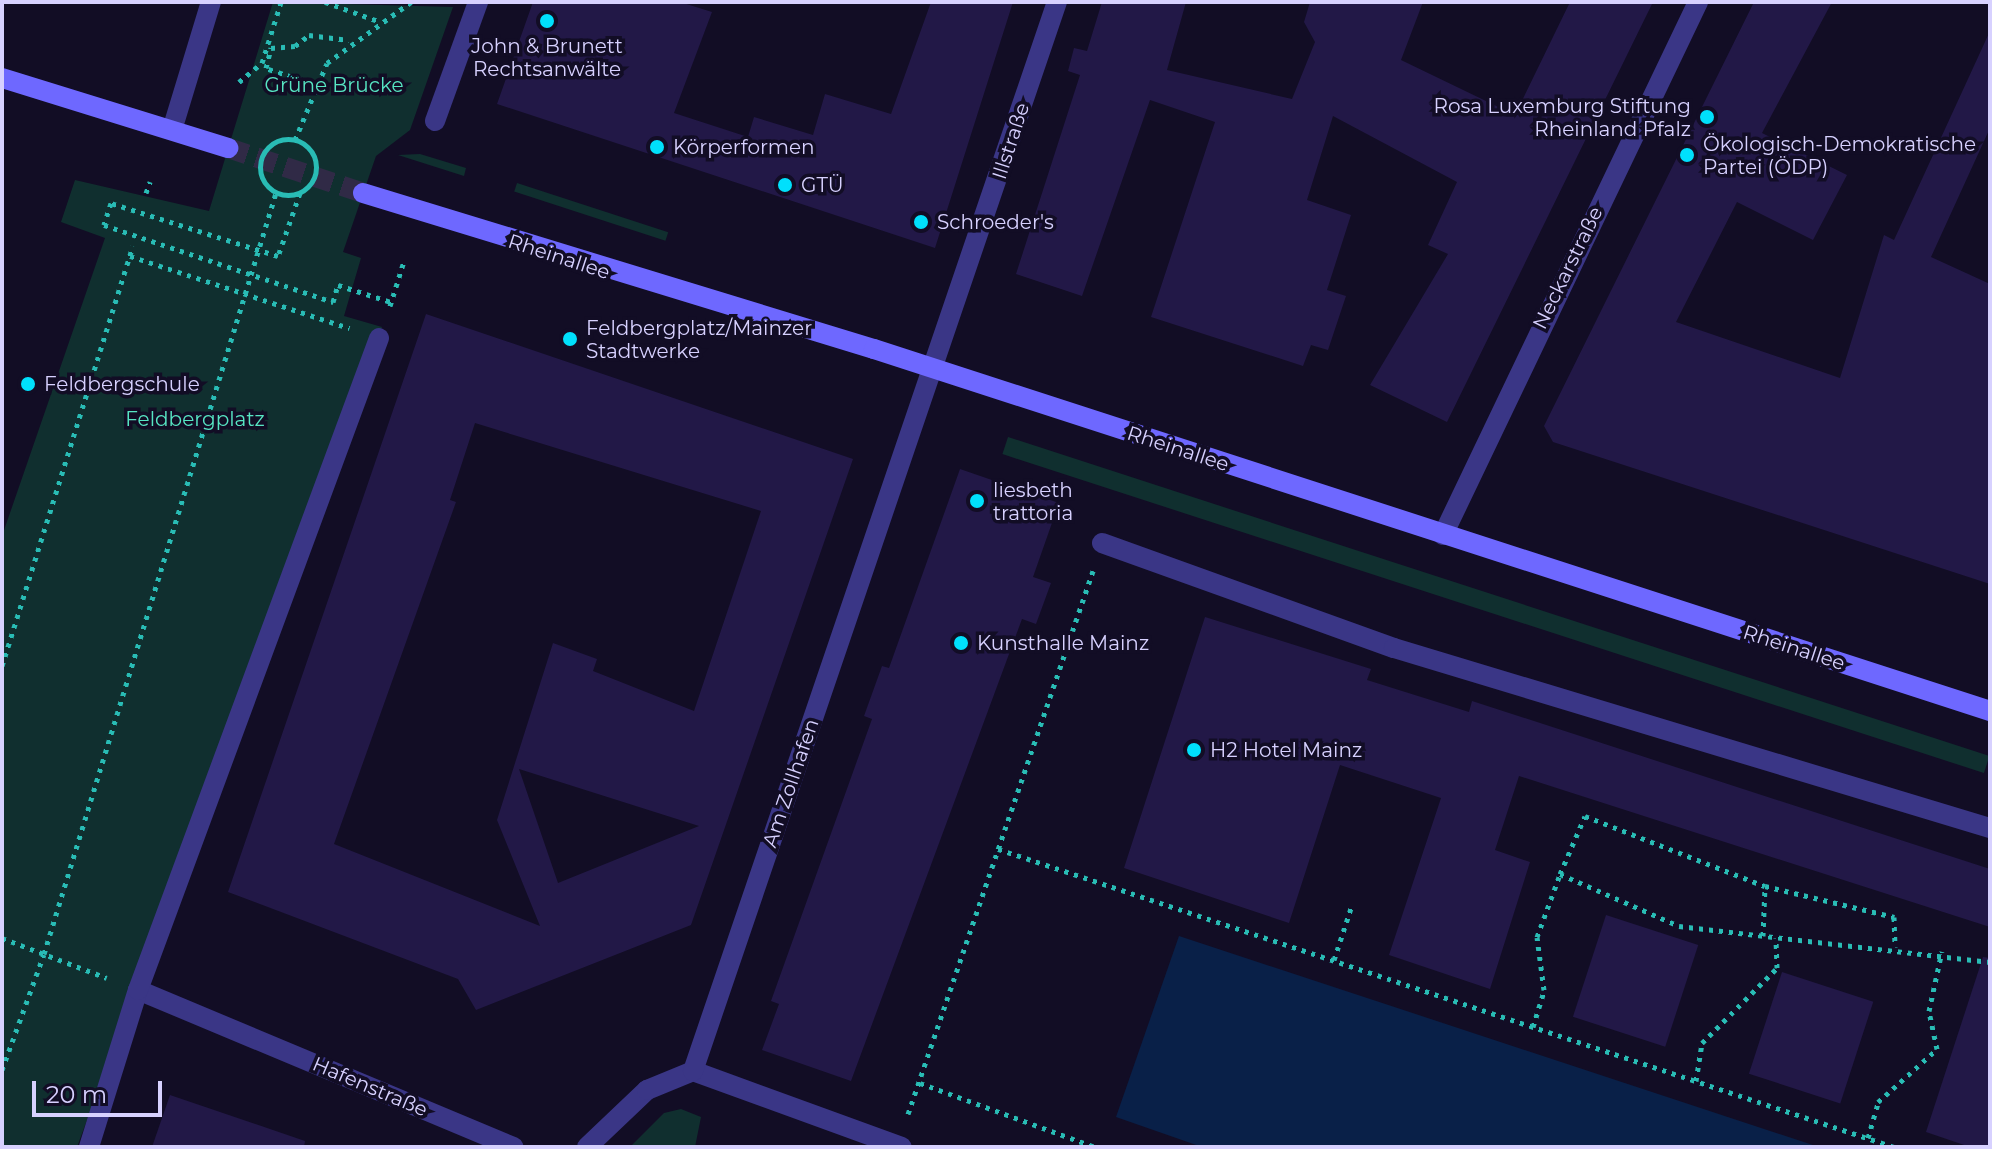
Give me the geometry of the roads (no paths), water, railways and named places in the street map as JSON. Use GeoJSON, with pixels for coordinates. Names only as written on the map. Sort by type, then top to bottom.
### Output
{"type":"FeatureCollection","features":[{"type":"Feature","properties":{"kind":"main road"},"geometry":{"type":"LineString","coordinates":[[2,78],[228,148]]}},
{"type":"Feature","properties":{"kind":"main road","name":"Rheinallee"},"geometry":{"type":"LineString","coordinates":[[363,193],[934,370],[1990,711]]}},
{"type":"Feature","properties":{"kind":"street"},"geometry":{"type":"LineString","coordinates":[[172,130],[211,2]]}},
{"type":"Feature","properties":{"kind":"street"},"geometry":{"type":"LineString","coordinates":[[435,121],[478,2]]}},
{"type":"Feature","properties":{"kind":"street","name":"Illstraße"},"geometry":{"type":"LineString","coordinates":[[934,370],[1057,2]]}},
{"type":"Feature","properties":{"kind":"street","name":"Neckarstraße"},"geometry":{"type":"LineString","coordinates":[[1443,535],[1698,2]]}},
{"type":"Feature","properties":{"kind":"street"},"geometry":{"type":"LineString","coordinates":[[89,1147],[138,990],[379,338]]}},
{"type":"Feature","properties":{"kind":"street","name":"Am Zollhafen"},"geometry":{"type":"LineString","coordinates":[[693,1071],[934,370]]}},
{"type":"Feature","properties":{"kind":"street"},"geometry":{"type":"LineString","coordinates":[[1102,543],[1394,648],[1990,828]]}},
{"type":"Feature","properties":{"kind":"street","name":"Hafenstraße"},"geometry":{"type":"LineString","coordinates":[[138,990],[514,1147]]}},
{"type":"Feature","properties":{"kind":"street"},"geometry":{"type":"LineString","coordinates":[[587,1147],[647,1090],[693,1071],[900,1146]]}},
{"type":"Feature","properties":{"kind":"water"},"geometry":{"type":"Polygon","coordinates":[[[1179,936],[1819,1147],[1202,1147],[1116,1117],[1179,936]]]}},
{"type":"Feature","properties":{"kind":"tunnel"},"geometry":{"type":"LineString","coordinates":[[228,148],[363,193]]}},
{"type":"Feature","properties":{"kind":"place","name":"John & Brunett Rechtsanwälte"},"geometry":{"type":"Point","coordinates":[547,21]}},
{"type":"Feature","properties":{"kind":"place","name":"Rosa Luxemburg Stiftung Rheinland Pfalz"},"geometry":{"type":"Point","coordinates":[1707,117]}},
{"type":"Feature","properties":{"kind":"place","name":"Körperformen"},"geometry":{"type":"Point","coordinates":[657,147]}},
{"type":"Feature","properties":{"kind":"place","name":"Ökologisch-Demokratische Partei (ÖDP)"},"geometry":{"type":"Point","coordinates":[1687,155]}},
{"type":"Feature","properties":{"kind":"place","name":"GTÜ"},"geometry":{"type":"Point","coordinates":[785,185]}},
{"type":"Feature","properties":{"kind":"place","name":"Schroeder's"},"geometry":{"type":"Point","coordinates":[921,222]}},
{"type":"Feature","properties":{"kind":"place","name":"Feldbergplatz/Mainzer Stadtwerke"},"geometry":{"type":"Point","coordinates":[570,339]}},
{"type":"Feature","properties":{"kind":"place","name":"Feldbergschule"},"geometry":{"type":"Point","coordinates":[28,384]}},
{"type":"Feature","properties":{"kind":"place","name":"liesbeth trattoria"},"geometry":{"type":"Point","coordinates":[977,501]}},
{"type":"Feature","properties":{"kind":"place","name":"Kunsthalle Mainz"},"geometry":{"type":"Point","coordinates":[961,643]}},
{"type":"Feature","properties":{"kind":"place","name":"H2 Hotel Mainz"},"geometry":{"type":"Point","coordinates":[1194,750]}},
{"type":"Feature","properties":{"kind":"park label","name":"Grüne Brücke"},"geometry":{"type":"Point","coordinates":[334,85]}},
{"type":"Feature","properties":{"kind":"park label","name":"Feldbergplatz"},"geometry":{"type":"Point","coordinates":[195,419]}}]}
